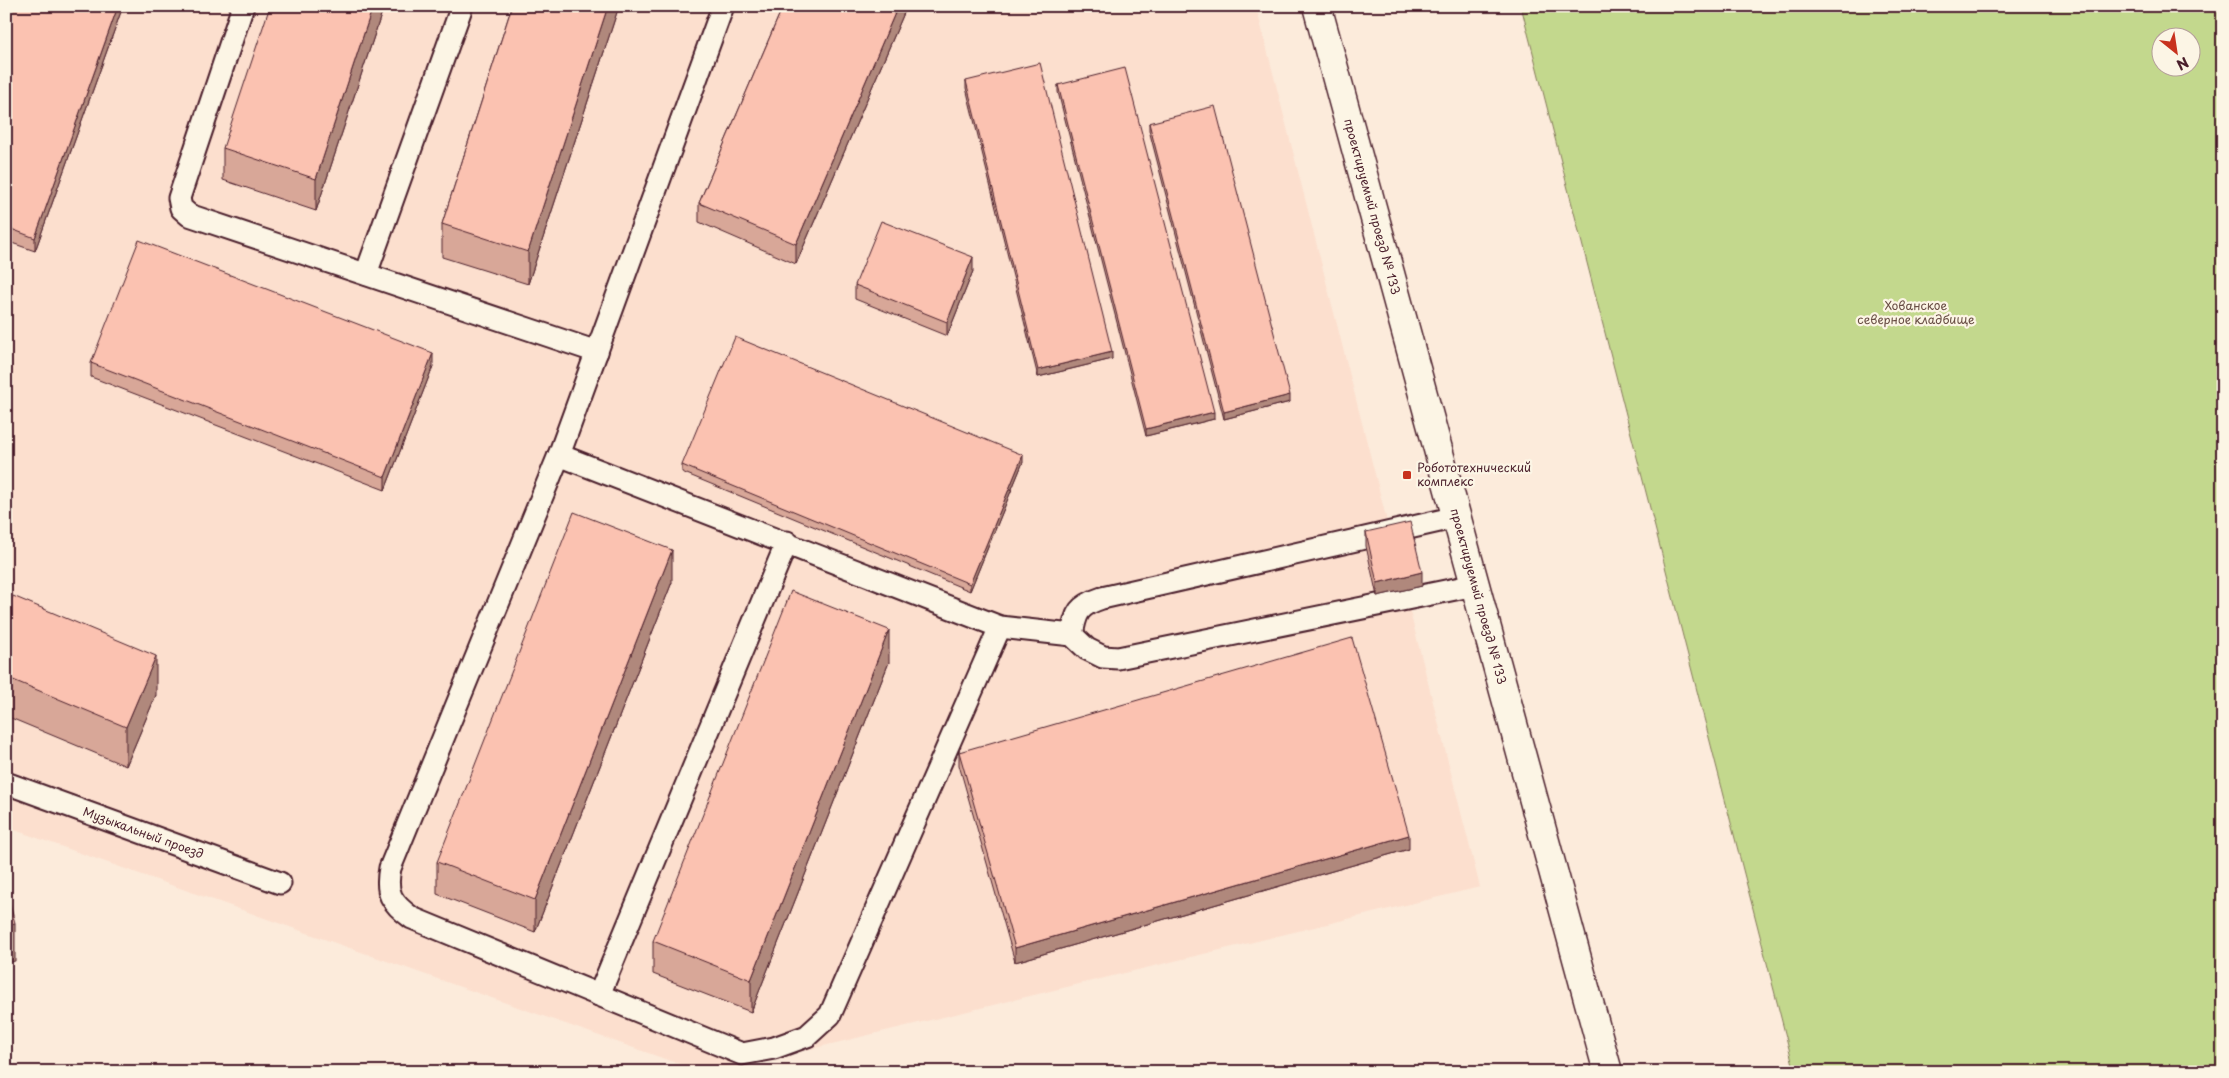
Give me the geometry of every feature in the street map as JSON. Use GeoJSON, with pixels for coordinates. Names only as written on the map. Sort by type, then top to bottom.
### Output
{"type":"FeatureCollection","features":[{"type":"Feature","properties":{"kind":"street","name":"проектируемый проезд № 133"},"geometry":{"type":"LineString","coordinates":[[1317,6],[1608,1072]]}},
{"type":"Feature","properties":{"kind":"lane"},"geometry":{"type":"LineString","coordinates":[[244,6],[179,198],[181,208],[189,215],[597,352]]}},
{"type":"Feature","properties":{"kind":"lane"},"geometry":{"type":"LineString","coordinates":[[366,274],[462,6]]}},
{"type":"Feature","properties":{"kind":"lane"},"geometry":{"type":"LineString","coordinates":[[723,6],[559,455],[390,868],[387,884],[392,898],[400,909],[412,918],[742,1054],[774,1048],[808,1036],[830,1015],[1000,627]]}},
{"type":"Feature","properties":{"kind":"lane"},"geometry":{"type":"LineString","coordinates":[[559,455],[787,542],[1000,627],[1072,635],[1087,649],[1103,656],[1118,658],[1475,585]]}},
{"type":"Feature","properties":{"kind":"lane"},"geometry":{"type":"LineString","coordinates":[[1072,635],[1075,614],[1087,602],[1457,516]]}},
{"type":"Feature","properties":{"kind":"lane"},"geometry":{"type":"LineString","coordinates":[[599,995],[787,542]]}},
{"type":"Feature","properties":{"kind":"lane","name":"Музыкальный проезд"},"geometry":{"type":"LineString","coordinates":[[6,784],[280,883]]}},
{"type":"Feature","properties":{"kind":"shaded area"},"geometry":{"type":"Polygon","coordinates":[[[6,6],[1256,6],[1480,887],[716,1072],[702,1072],[6,827],[6,6]]]}},
{"type":"Feature","properties":{"kind":"green space","name":"Хованское северное кладбище"},"geometry":{"type":"Polygon","coordinates":[[[1521,6],[2223,6],[2223,1072],[1795,1072],[1521,6]]]}},
{"type":"Feature","properties":{"kind":"building"},"geometry":{"type":"Polygon","coordinates":[[[6,6],[118,6],[35,238],[6,227],[6,6]]]}},
{"type":"Feature","properties":{"kind":"building"},"geometry":{"type":"Polygon","coordinates":[[[270,6],[373,6],[316,179],[223,148],[270,6]]]}},
{"type":"Feature","properties":{"kind":"building"},"geometry":{"type":"Polygon","coordinates":[[[512,6],[608,6],[528,252],[442,224],[512,6]]]}},
{"type":"Feature","properties":{"kind":"building"},"geometry":{"type":"Polygon","coordinates":[[[783,6],[898,6],[796,244],[699,203],[783,6]]]}},
{"type":"Feature","properties":{"kind":"building"},"geometry":{"type":"Polygon","coordinates":[[[1040,63],[1112,352],[1038,370],[966,81],[1040,63]]]}},
{"type":"Feature","properties":{"kind":"building"},"geometry":{"type":"Polygon","coordinates":[[[1125,68],[1214,412],[1146,429],[1058,85],[1125,68]]]}},
{"type":"Feature","properties":{"kind":"building"},"geometry":{"type":"Polygon","coordinates":[[[1215,106],[1290,395],[1224,412],[1149,123],[1215,106]]]}},
{"type":"Feature","properties":{"kind":"building"},"geometry":{"type":"Polygon","coordinates":[[[881,221],[973,257],[947,322],[855,285],[881,221]]]}},
{"type":"Feature","properties":{"kind":"building"},"geometry":{"type":"Polygon","coordinates":[[[139,240],[433,353],[385,477],[91,363],[139,240]]]}},
{"type":"Feature","properties":{"kind":"building"},"geometry":{"type":"Polygon","coordinates":[[[735,337],[1023,455],[970,584],[682,465],[735,337]]]}},
{"type":"Feature","properties":{"kind":"building"},"geometry":{"type":"Polygon","coordinates":[[[574,512],[672,550],[535,900],[437,862],[574,512]]]}},
{"type":"Feature","properties":{"kind":"building"},"geometry":{"type":"Polygon","coordinates":[[[1410,522],[1422,572],[1377,583],[1366,532],[1410,522]]]}},
{"type":"Feature","properties":{"kind":"building"},"geometry":{"type":"Polygon","coordinates":[[[791,591],[889,630],[751,980],[653,941],[791,591]]]}},
{"type":"Feature","properties":{"kind":"building"},"geometry":{"type":"Polygon","coordinates":[[[13,596],[156,656],[126,727],[6,677],[6,613],[13,596]]]}},
{"type":"Feature","properties":{"kind":"building"},"geometry":{"type":"Polygon","coordinates":[[[1352,638],[1409,835],[1015,948],[959,752],[1352,638]]]}},
{"type":"Feature","properties":{"kind":"building"},"geometry":{"type":"Polygon","coordinates":[[[6,889],[15,923],[6,925],[6,889]]]}},
{"type":"Feature","properties":{"kind":"place","name":"Робототехнический комплекс"},"geometry":{"type":"Point","coordinates":[1407,475]}}]}
